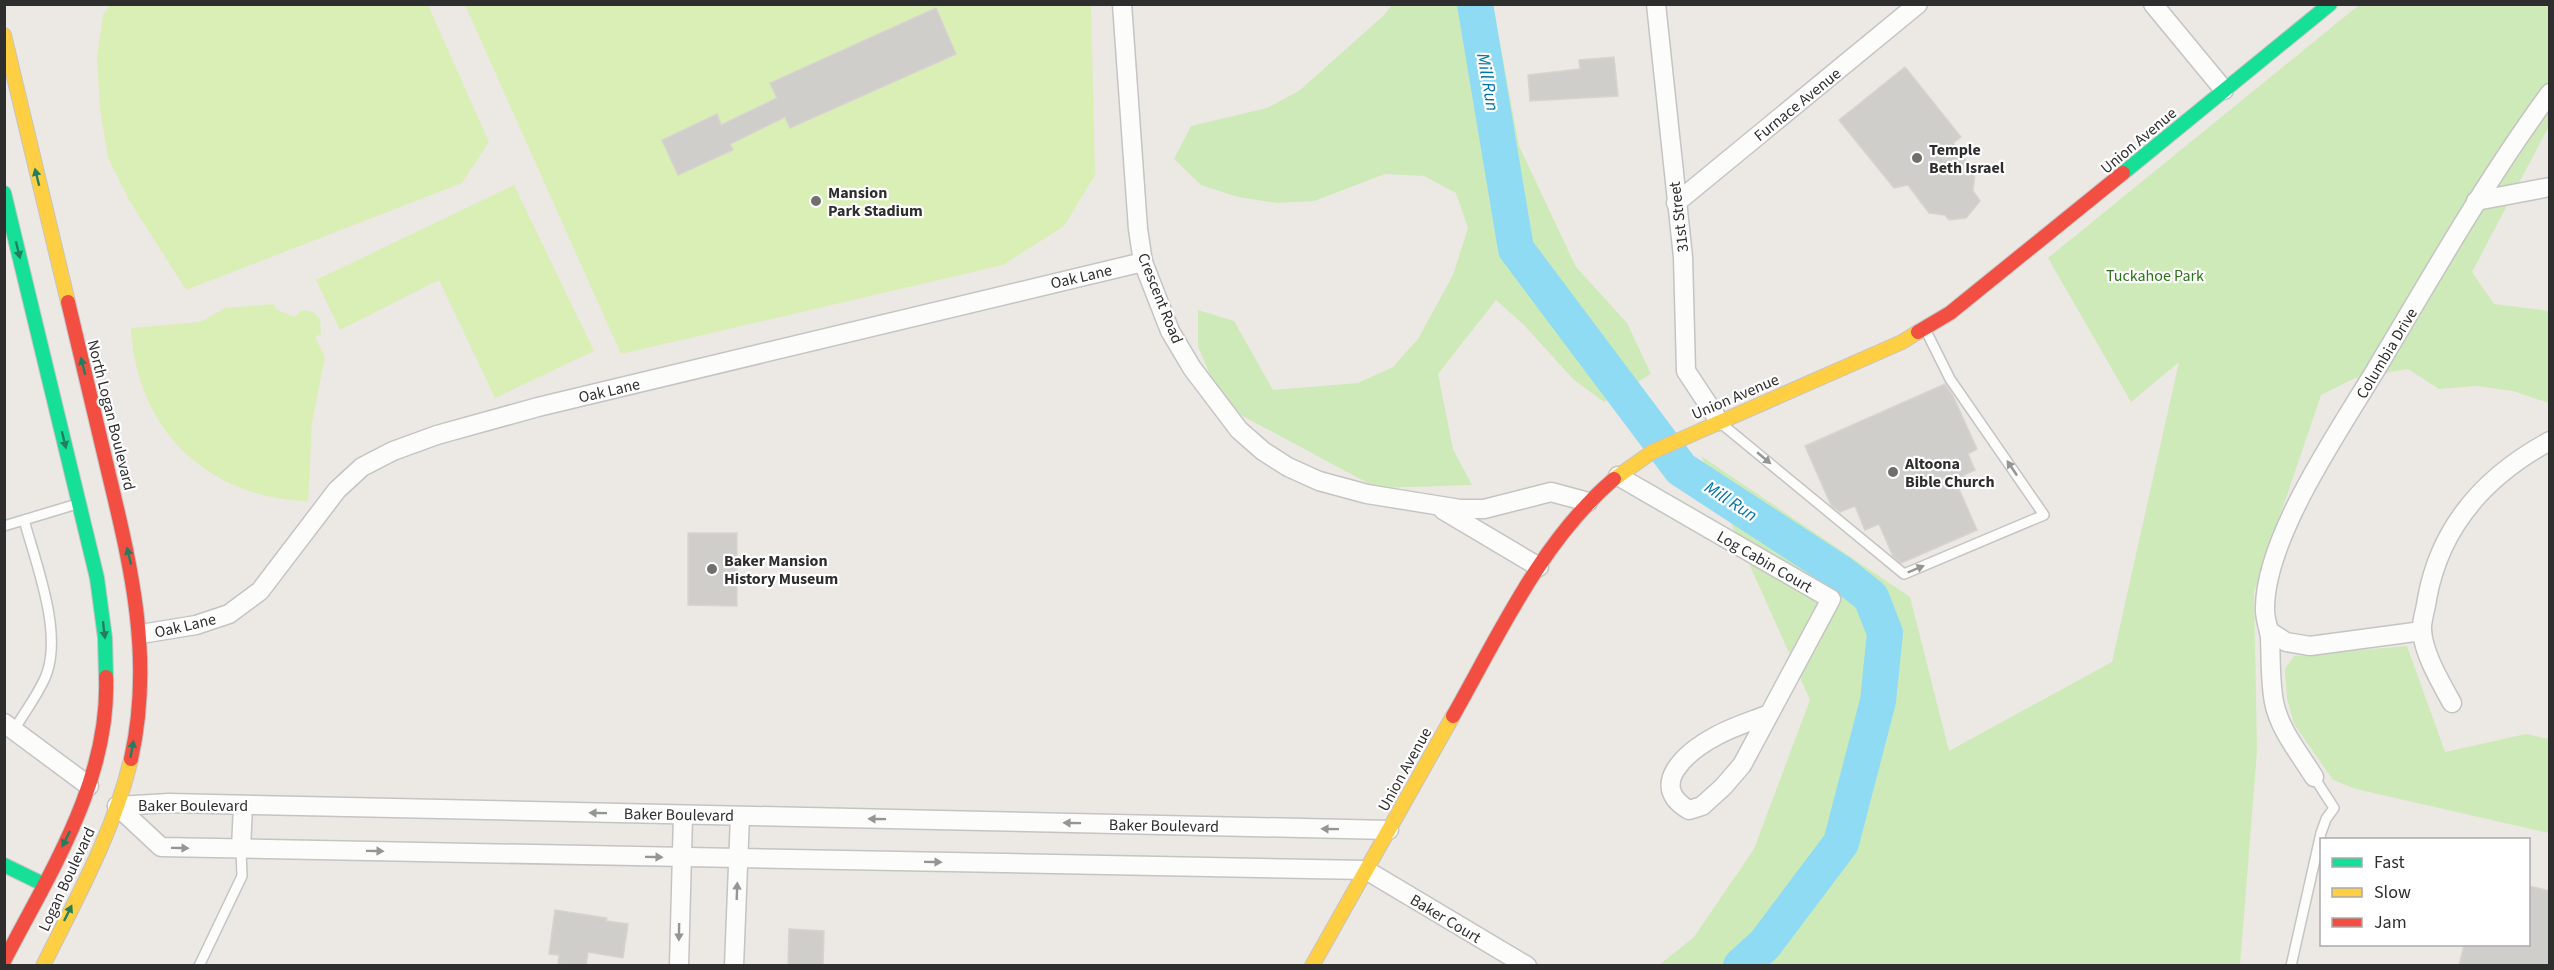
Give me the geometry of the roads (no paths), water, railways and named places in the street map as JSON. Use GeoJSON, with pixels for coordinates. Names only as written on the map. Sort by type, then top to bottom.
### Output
{"type":"FeatureCollection","features":[{"type":"Feature","properties":{"kind":"main road","name":"Union Avenue"},"geometry":{"type":"LineString","coordinates":[[1312,966],[1539,567],[1563,531],[1588,502],[1618,476],[1652,452],[1860,361],[1925,329],[1950,313],[2330,4]]}},
{"type":"Feature","properties":{"kind":"main road","name":"North Logan Boulevard"},"geometry":{"type":"LineString","coordinates":[[4,35],[132,571],[141,634],[140,704],[130,762],[103,796]]}},
{"type":"Feature","properties":{"kind":"main road"},"geometry":{"type":"LineString","coordinates":[[4,193],[97,578],[105,638],[107,692],[101,742],[103,796]]}},
{"type":"Feature","properties":{"kind":"main road","name":"Logan Boulevard"},"geometry":{"type":"LineString","coordinates":[[4,961],[83,807],[103,796]]}},
{"type":"Feature","properties":{"kind":"main road","name":"Logan Boulevard"},"geometry":{"type":"LineString","coordinates":[[43,966],[99,850],[103,796]]}},
{"type":"Feature","properties":{"kind":"main road"},"geometry":{"type":"LineString","coordinates":[[4,865],[43,884]]}},
{"type":"Feature","properties":{"kind":"street","name":"Crescent Road"},"geometry":{"type":"LineString","coordinates":[[1122,4],[1138,229],[1143,261],[1170,331],[1192,368],[1239,429],[1263,451],[1288,467],[1319,481],[1367,494],[1437,506],[1484,509],[1551,492],[1588,502]]}},
{"type":"Feature","properties":{"kind":"street","name":"31st Street"},"geometry":{"type":"LineString","coordinates":[[1656,4],[1683,257],[1686,371],[1719,421]]}},
{"type":"Feature","properties":{"kind":"street","name":"Furnace Avenue"},"geometry":{"type":"LineString","coordinates":[[1676,203],[1918,4]]}},
{"type":"Feature","properties":{"kind":"street"},"geometry":{"type":"LineString","coordinates":[[2153,4],[2224,90]]}},
{"type":"Feature","properties":{"kind":"street","name":"Columbia Drive"},"geometry":{"type":"LineString","coordinates":[[2314,777],[2283,727],[2274,702],[2269,631],[2264,608],[2271,568],[2290,521],[2318,467],[2476,201],[2514,142],[2550,93]]}},
{"type":"Feature","properties":{"kind":"street"},"geometry":{"type":"LineString","coordinates":[[2476,201],[2550,187]]}},
{"type":"Feature","properties":{"kind":"street","name":"Oak Lane"},"geometry":{"type":"LineString","coordinates":[[141,634],[196,625],[229,614],[260,591],[337,490],[362,467],[393,451],[437,435],[538,407],[1143,261]]}},
{"type":"Feature","properties":{"kind":"street"},"geometry":{"type":"LineString","coordinates":[[2452,703],[2434,669],[2422,631],[2436,562],[2450,532],[2491,480],[2550,441]]}},
{"type":"Feature","properties":{"kind":"street","name":"Log Cabin Court"},"geometry":{"type":"LineString","coordinates":[[1618,476],[1831,599],[1742,765],[1702,806],[1689,810],[1676,803],[1669,788],[1672,773],[1687,757],[1716,736],[1769,714]]}},
{"type":"Feature","properties":{"kind":"street","name":"Crescent Road"},"geometry":{"type":"LineString","coordinates":[[1437,506],[1539,567]]}},
{"type":"Feature","properties":{"kind":"street"},"geometry":{"type":"LineString","coordinates":[[2269,631],[2286,642],[2310,646],[2422,631]]}},
{"type":"Feature","properties":{"kind":"street"},"geometry":{"type":"LineString","coordinates":[[9,727],[103,796]]}},
{"type":"Feature","properties":{"kind":"street","name":"Baker Boulevard"},"geometry":{"type":"LineString","coordinates":[[103,796],[169,803],[243,805],[1389,830]]}},
{"type":"Feature","properties":{"kind":"street","name":"Baker Boulevard"},"geometry":{"type":"LineString","coordinates":[[103,796],[161,847],[1366,870]]}},
{"type":"Feature","properties":{"kind":"street"},"geometry":{"type":"LineString","coordinates":[[241,849],[243,805]]}},
{"type":"Feature","properties":{"kind":"street"},"geometry":{"type":"LineString","coordinates":[[679,966],[683,814]]}},
{"type":"Feature","properties":{"kind":"street"},"geometry":{"type":"LineString","coordinates":[[734,966],[740,816]]}},
{"type":"Feature","properties":{"kind":"street","name":"Baker Court"},"geometry":{"type":"LineString","coordinates":[[1366,870],[1527,966]]}},
{"type":"Feature","properties":{"kind":"lane"},"geometry":{"type":"LineString","coordinates":[[1719,421],[1904,574],[2044,515],[1950,379],[1925,329]]}},
{"type":"Feature","properties":{"kind":"lane"},"geometry":{"type":"LineString","coordinates":[[4,526],[80,503]]}},
{"type":"Feature","properties":{"kind":"lane"},"geometry":{"type":"LineString","coordinates":[[9,727],[45,678],[51,655],[49,620],[24,520]]}},
{"type":"Feature","properties":{"kind":"lane"},"geometry":{"type":"LineString","coordinates":[[2291,966],[2321,833],[2326,819],[2334,808],[2314,777]]}},
{"type":"Feature","properties":{"kind":"lane"},"geometry":{"type":"LineString","coordinates":[[199,966],[242,876],[241,849]]}},
{"type":"Feature","properties":{"kind":"waterway","name":"Mill Run"},"geometry":{"type":"LineString","coordinates":[[1475,4],[1516,249],[1681,469],[1842,574],[1871,597],[1885,633],[1878,701],[1841,843],[1765,944],[1741,966]]}},
{"type":"Feature","properties":{"kind":"place","name":"Temple Beth Israel"},"geometry":{"type":"Point","coordinates":[1917,158]}},
{"type":"Feature","properties":{"kind":"place","name":"Mansion Park Stadium"},"geometry":{"type":"Point","coordinates":[816,201]}},
{"type":"Feature","properties":{"kind":"place","name":"Altoona Bible Church"},"geometry":{"type":"Point","coordinates":[1893,472]}},
{"type":"Feature","properties":{"kind":"place","name":"Baker Mansion History Museum"},"geometry":{"type":"Point","coordinates":[712,569]}},
{"type":"Feature","properties":{"kind":"park label","name":"Tuckahoe Park"},"geometry":{"type":"Point","coordinates":[2155,275]}}]}
